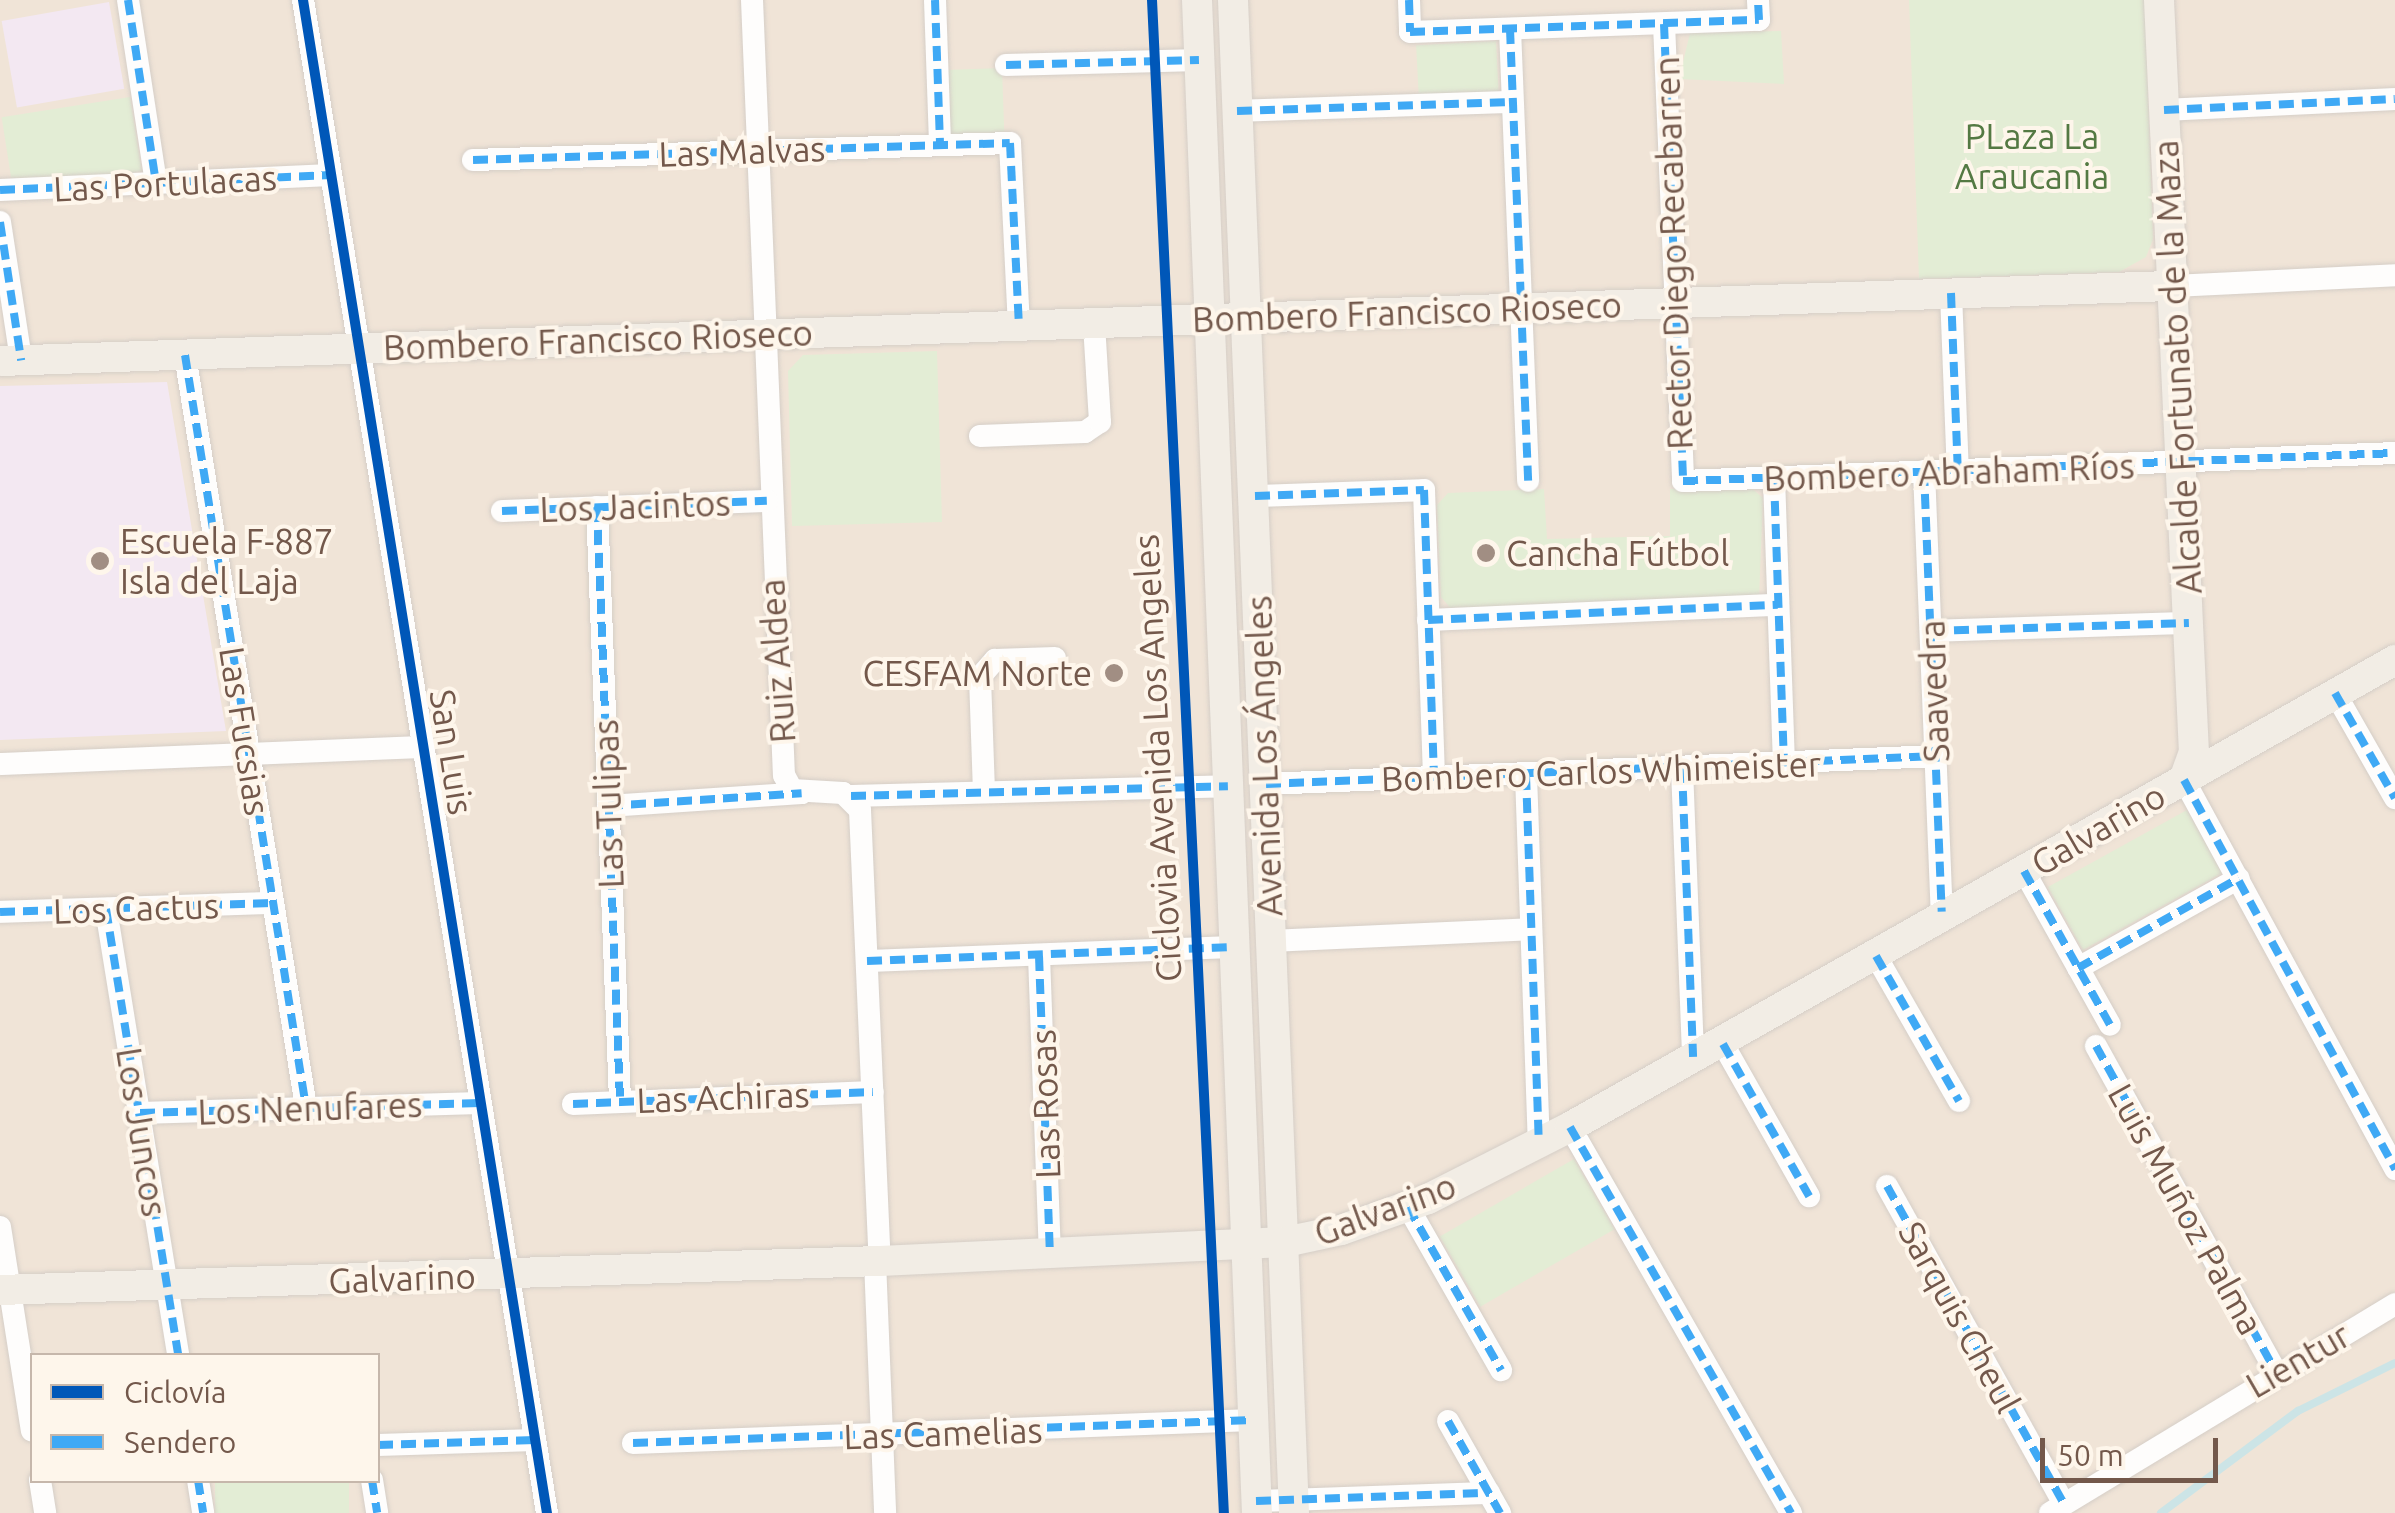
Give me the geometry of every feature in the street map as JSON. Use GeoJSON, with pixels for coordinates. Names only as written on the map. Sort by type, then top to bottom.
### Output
{"type":"FeatureCollection","features":[{"type":"Feature","properties":{"kind":"main road","name":"Avenida Los Ángeles"},"geometry":{"type":"LineString","coordinates":[[1197,0],[1256,1507]]}},
{"type":"Feature","properties":{"kind":"main road","name":"Avenida Los Ángeles"},"geometry":{"type":"LineString","coordinates":[[1233,0],[1294,1506]]}},
{"type":"Feature","properties":{"kind":"main road","name":"Alcalde Fortunato de la Maza"},"geometry":{"type":"LineString","coordinates":[[2159,0],[2193,734],[2184,780]]}},
{"type":"Feature","properties":{"kind":"main road","name":"Bombero Francisco Rioseco"},"geometry":{"type":"LineString","coordinates":[[10,361],[2174,286]]}},
{"type":"Feature","properties":{"kind":"main road","name":"Galvarino"},"geometry":{"type":"LineString","coordinates":[[5,1290],[508,1275],[1285,1242],[1408,1207],[1570,1127],[1876,956],[1942,912],[2024,871],[2395,660]]}},
{"type":"Feature","properties":{"kind":"main road"},"geometry":{"type":"LineString","coordinates":[[2193,734],[2204,757],[2227,755]]}},
{"type":"Feature","properties":{"kind":"street"},"geometry":{"type":"LineString","coordinates":[[128,0],[156,182]]}},
{"type":"Feature","properties":{"kind":"street","name":"San Luis"},"geometry":{"type":"LineString","coordinates":[[302,0],[547,1513]]}},
{"type":"Feature","properties":{"kind":"street","name":"Ruiz Aldea"},"geometry":{"type":"LineString","coordinates":[[752,0],[767,502],[784,776],[802,793],[851,796]]}},
{"type":"Feature","properties":{"kind":"street"},"geometry":{"type":"LineString","coordinates":[[935,0],[940,145]]}},
{"type":"Feature","properties":{"kind":"street"},"geometry":{"type":"LineString","coordinates":[[1409,0],[1410,32],[1664,24],[1759,10]]}},
{"type":"Feature","properties":{"kind":"street","name":"Rector Diego Recabarren"},"geometry":{"type":"LineString","coordinates":[[1664,24],[1683,482]]}},
{"type":"Feature","properties":{"kind":"street"},"geometry":{"type":"LineString","coordinates":[[1510,29],[1528,481]]}},
{"type":"Feature","properties":{"kind":"street"},"geometry":{"type":"LineString","coordinates":[[1006,64],[1200,60]]}},
{"type":"Feature","properties":{"kind":"street"},"geometry":{"type":"LineString","coordinates":[[2164,110],[2395,99]]}},
{"type":"Feature","properties":{"kind":"street"},"geometry":{"type":"LineString","coordinates":[[1237,111],[1512,102]]}},
{"type":"Feature","properties":{"kind":"street","name":"Las Malvas"},"geometry":{"type":"LineString","coordinates":[[473,160],[1010,143],[1019,326]]}},
{"type":"Feature","properties":{"kind":"street","name":"Las Portulacas"},"geometry":{"type":"LineString","coordinates":[[0,190],[331,175]]}},
{"type":"Feature","properties":{"kind":"street"},"geometry":{"type":"LineString","coordinates":[[0,222],[10,361]]}},
{"type":"Feature","properties":{"kind":"street","name":"Bombero Francisco Rioseco"},"geometry":{"type":"LineString","coordinates":[[2174,286],[2395,275]]}},
{"type":"Feature","properties":{"kind":"street"},"geometry":{"type":"LineString","coordinates":[[1951,294],[1958,472]]}},
{"type":"Feature","properties":{"kind":"street"},"geometry":{"type":"LineString","coordinates":[[980,436],[1085,432],[1100,422],[1094,323]]}},
{"type":"Feature","properties":{"kind":"street","name":"Las Fucsias"},"geometry":{"type":"LineString","coordinates":[[185,355],[306,1108]]}},
{"type":"Feature","properties":{"kind":"street","name":"Bombero Abraham Ríos"},"geometry":{"type":"LineString","coordinates":[[1683,482],[2395,453]]}},
{"type":"Feature","properties":{"kind":"street","name":"Saavedra"},"geometry":{"type":"LineString","coordinates":[[1924,470],[1942,912]]}},
{"type":"Feature","properties":{"kind":"street"},"geometry":{"type":"LineString","coordinates":[[1774,478],[1784,764]]}},
{"type":"Feature","properties":{"kind":"street"},"geometry":{"type":"LineString","coordinates":[[1255,496],[1424,490],[1434,778]]}},
{"type":"Feature","properties":{"kind":"street","name":"Los Jacintos"},"geometry":{"type":"LineString","coordinates":[[502,511],[767,502]]}},
{"type":"Feature","properties":{"kind":"street","name":"Las Tulipas"},"geometry":{"type":"LineString","coordinates":[[596,507],[620,1101]]}},
{"type":"Feature","properties":{"kind":"street"},"geometry":{"type":"LineString","coordinates":[[1428,620],[1778,605]]}},
{"type":"Feature","properties":{"kind":"street"},"geometry":{"type":"LineString","coordinates":[[1931,631],[2189,623]]}},
{"type":"Feature","properties":{"kind":"street"},"geometry":{"type":"LineString","coordinates":[[984,792],[980,677],[995,660],[1054,658]]}},
{"type":"Feature","properties":{"kind":"street"},"geometry":{"type":"LineString","coordinates":[[2335,693],[2395,798]]}},
{"type":"Feature","properties":{"kind":"street"},"geometry":{"type":"LineString","coordinates":[[0,764],[423,747]]}},
{"type":"Feature","properties":{"kind":"street","name":"Bombero Carlos Whimeister"},"geometry":{"type":"LineString","coordinates":[[1266,784],[1936,756]]}},
{"type":"Feature","properties":{"kind":"street"},"geometry":{"type":"LineString","coordinates":[[1682,768],[1694,1056]]}},
{"type":"Feature","properties":{"kind":"street"},"geometry":{"type":"LineString","coordinates":[[1526,774],[1540,1140]]}},
{"type":"Feature","properties":{"kind":"street"},"geometry":{"type":"LineString","coordinates":[[2184,780],[2395,1168]]}},
{"type":"Feature","properties":{"kind":"street"},"geometry":{"type":"LineString","coordinates":[[851,796],[1228,786]]}},
{"type":"Feature","properties":{"kind":"street"},"geometry":{"type":"LineString","coordinates":[[608,806],[802,793]]}},
{"type":"Feature","properties":{"kind":"street"},"geometry":{"type":"LineString","coordinates":[[851,796],[860,810],[885,1513]]}},
{"type":"Feature","properties":{"kind":"street"},"geometry":{"type":"LineString","coordinates":[[2024,871],[2110,1025]]}},
{"type":"Feature","properties":{"kind":"street"},"geometry":{"type":"LineString","coordinates":[[2078,968],[2239,878]]}},
{"type":"Feature","properties":{"kind":"street","name":"Los Cactus"},"geometry":{"type":"LineString","coordinates":[[0,912],[272,903]]}},
{"type":"Feature","properties":{"kind":"street","name":"Los Juncos"},"geometry":{"type":"LineString","coordinates":[[106,909],[178,1353]]}},
{"type":"Feature","properties":{"kind":"street"},"geometry":{"type":"LineString","coordinates":[[1270,941],[1530,929]]}},
{"type":"Feature","properties":{"kind":"street"},"geometry":{"type":"LineString","coordinates":[[866,960],[1234,948]]}},
{"type":"Feature","properties":{"kind":"street","name":"Las Rosas"},"geometry":{"type":"LineString","coordinates":[[1040,956],[1050,1252]]}},
{"type":"Feature","properties":{"kind":"street"},"geometry":{"type":"LineString","coordinates":[[1876,956],[1960,1100]]}},
{"type":"Feature","properties":{"kind":"street"},"geometry":{"type":"LineString","coordinates":[[1723,1044],[1809,1196]]}},
{"type":"Feature","properties":{"kind":"street","name":"Luis Muñoz Palma"},"geometry":{"type":"LineString","coordinates":[[2096,1046],[2276,1372]]}},
{"type":"Feature","properties":{"kind":"street","name":"Las Achiras"},"geometry":{"type":"LineString","coordinates":[[573,1104],[872,1092]]}},
{"type":"Feature","properties":{"kind":"street","name":"Los Nenufares"},"geometry":{"type":"LineString","coordinates":[[140,1113],[480,1103]]}},
{"type":"Feature","properties":{"kind":"street"},"geometry":{"type":"LineString","coordinates":[[1570,1127],[1791,1513]]}},
{"type":"Feature","properties":{"kind":"street","name":"Sarquis Cheul"},"geometry":{"type":"LineString","coordinates":[[1886,1186],[2056,1507]]}},
{"type":"Feature","properties":{"kind":"street"},"geometry":{"type":"LineString","coordinates":[[1408,1207],[1501,1370]]}},
{"type":"Feature","properties":{"kind":"street"},"geometry":{"type":"LineString","coordinates":[[0,1227],[5,1290],[30,1421]]}},
{"type":"Feature","properties":{"kind":"street","name":"Lientur"},"geometry":{"type":"LineString","coordinates":[[2056,1507],[2395,1304]]}},
{"type":"Feature","properties":{"kind":"street","name":"Las Camelias"},"geometry":{"type":"LineString","coordinates":[[633,1444],[1253,1420]]}},
{"type":"Feature","properties":{"kind":"street"},"geometry":{"type":"LineString","coordinates":[[1256,1507],[1495,1503],[1448,1421]]}},
{"type":"Feature","properties":{"kind":"street"},"geometry":{"type":"LineString","coordinates":[[380,1446],[535,1440]]}},
{"type":"Feature","properties":{"kind":"street"},"geometry":{"type":"LineString","coordinates":[[41,1483],[46,1513]]}},
{"type":"Feature","properties":{"kind":"street"},"geometry":{"type":"LineString","coordinates":[[198,1483],[203,1513]]}},
{"type":"Feature","properties":{"kind":"street"},"geometry":{"type":"LineString","coordinates":[[372,1483],[377,1513]]}},
{"type":"Feature","properties":{"kind":"shaded area"},"geometry":{"type":"Polygon","coordinates":[[[0,0],[2395,0],[2395,1513],[0,1513],[0,0]]]}},
{"type":"Feature","properties":{"kind":"shaded area"},"geometry":{"type":"Polygon","coordinates":[[[109,2],[124,89],[17,108],[2,21],[109,2]]]}},
{"type":"Feature","properties":{"kind":"shaded area","name":"Escuela F-887 Isla del Laja"},"geometry":{"type":"Polygon","coordinates":[[[167,382],[226,731],[0,740],[0,386],[167,382]]]}},
{"type":"Feature","properties":{"kind":"green space","name":"PLaza La Araucania"},"geometry":{"type":"Polygon","coordinates":[[[1909,0],[2145,0],[2153,239],[2146,257],[2119,272],[1919,279],[1909,0]]]}},
{"type":"Feature","properties":{"kind":"green space"},"geometry":{"type":"Polygon","coordinates":[[[1781,31],[1784,84],[1679,79],[1690,33],[1781,31]]]}},
{"type":"Feature","properties":{"kind":"green space"},"geometry":{"type":"Polygon","coordinates":[[[1496,41],[1499,93],[1419,97],[1416,45],[1496,41]]]}},
{"type":"Feature","properties":{"kind":"green space"},"geometry":{"type":"Polygon","coordinates":[[[1002,68],[1004,137],[947,139],[945,70],[1002,68]]]}},
{"type":"Feature","properties":{"kind":"green space"},"geometry":{"type":"Polygon","coordinates":[[[130,97],[142,171],[13,191],[2,117],[130,97]]]}},
{"type":"Feature","properties":{"kind":"green space"},"geometry":{"type":"Polygon","coordinates":[[[937,351],[942,522],[792,526],[788,371],[803,355],[937,351]]]}},
{"type":"Feature","properties":{"kind":"green space"},"geometry":{"type":"Polygon","coordinates":[[[1749,486],[1763,498],[1759,599],[1453,611],[1441,597],[1437,505],[1448,493],[1544,489],[1547,539],[1670,536],[1670,489],[1749,486]]]}},
{"type":"Feature","properties":{"kind":"green space"},"geometry":{"type":"Polygon","coordinates":[[[2187,810],[2222,873],[2083,950],[2048,887],[2187,810]]]}},
{"type":"Feature","properties":{"kind":"green space"},"geometry":{"type":"Polygon","coordinates":[[[1574,1159],[1614,1229],[1480,1307],[1440,1236],[1574,1159]]]}},
{"type":"Feature","properties":{"kind":"green space"},"geometry":{"type":"Polygon","coordinates":[[[215,1483],[349,1483],[349,1513],[215,1513],[215,1483]]]}},
{"type":"Feature","properties":{"kind":"waterway"},"geometry":{"type":"LineString","coordinates":[[2161,1513],[2298,1411],[2395,1363]]}},
{"type":"Feature","properties":{"kind":"marked path"},"geometry":{"type":"LineString","coordinates":[[128,0],[156,182]]}},
{"type":"Feature","properties":{"kind":"marked path"},"geometry":{"type":"LineString","coordinates":[[935,0],[940,145]]}},
{"type":"Feature","properties":{"kind":"marked path"},"geometry":{"type":"LineString","coordinates":[[1409,0],[1410,32],[1759,20],[1758,0]]}},
{"type":"Feature","properties":{"kind":"marked path"},"geometry":{"type":"LineString","coordinates":[[1664,24],[1683,481],[2395,453]]}},
{"type":"Feature","properties":{"kind":"marked path"},"geometry":{"type":"LineString","coordinates":[[1510,29],[1528,481]]}},
{"type":"Feature","properties":{"kind":"marked path"},"geometry":{"type":"LineString","coordinates":[[1006,65],[1199,60]]}},
{"type":"Feature","properties":{"kind":"marked path"},"geometry":{"type":"LineString","coordinates":[[2164,110],[2395,99]]}},
{"type":"Feature","properties":{"kind":"marked path"},"geometry":{"type":"LineString","coordinates":[[1237,111],[1512,102]]}},
{"type":"Feature","properties":{"kind":"marked path"},"geometry":{"type":"LineString","coordinates":[[473,160],[1010,143],[1019,326]]}},
{"type":"Feature","properties":{"kind":"marked path"},"geometry":{"type":"LineString","coordinates":[[0,190],[331,175]]}},
{"type":"Feature","properties":{"kind":"marked path"},"geometry":{"type":"LineString","coordinates":[[0,222],[21,360]]}},
{"type":"Feature","properties":{"kind":"marked path"},"geometry":{"type":"LineString","coordinates":[[1951,293],[1958,472]]}},
{"type":"Feature","properties":{"kind":"marked path"},"geometry":{"type":"LineString","coordinates":[[185,355],[306,1107]]}},
{"type":"Feature","properties":{"kind":"marked path"},"geometry":{"type":"LineString","coordinates":[[1924,471],[1942,912]]}},
{"type":"Feature","properties":{"kind":"marked path"},"geometry":{"type":"LineString","coordinates":[[1774,478],[1784,765]]}},
{"type":"Feature","properties":{"kind":"marked path"},"geometry":{"type":"LineString","coordinates":[[1255,496],[1424,490],[1434,778]]}},
{"type":"Feature","properties":{"kind":"marked path"},"geometry":{"type":"LineString","coordinates":[[502,511],[767,501]]}},
{"type":"Feature","properties":{"kind":"marked path"},"geometry":{"type":"LineString","coordinates":[[597,507],[620,1101]]}},
{"type":"Feature","properties":{"kind":"marked path"},"geometry":{"type":"LineString","coordinates":[[1428,620],[1778,605]]}},
{"type":"Feature","properties":{"kind":"marked path"},"geometry":{"type":"LineString","coordinates":[[1931,631],[2189,623]]}},
{"type":"Feature","properties":{"kind":"marked path"},"geometry":{"type":"LineString","coordinates":[[2335,693],[2395,798]]}},
{"type":"Feature","properties":{"kind":"marked path"},"geometry":{"type":"LineString","coordinates":[[1266,784],[1936,756]]}},
{"type":"Feature","properties":{"kind":"marked path"},"geometry":{"type":"LineString","coordinates":[[1682,768],[1693,1057]]}},
{"type":"Feature","properties":{"kind":"marked path"},"geometry":{"type":"LineString","coordinates":[[1526,775],[1539,1140]]}},
{"type":"Feature","properties":{"kind":"marked path"},"geometry":{"type":"LineString","coordinates":[[2184,780],[2395,1169]]}},
{"type":"Feature","properties":{"kind":"marked path"},"geometry":{"type":"LineString","coordinates":[[851,796],[1228,786]]}},
{"type":"Feature","properties":{"kind":"marked path"},"geometry":{"type":"LineString","coordinates":[[608,806],[802,793]]}},
{"type":"Feature","properties":{"kind":"marked path"},"geometry":{"type":"LineString","coordinates":[[2024,871],[2110,1025]]}},
{"type":"Feature","properties":{"kind":"marked path"},"geometry":{"type":"LineString","coordinates":[[2078,968],[2239,878]]}},
{"type":"Feature","properties":{"kind":"marked path"},"geometry":{"type":"LineString","coordinates":[[0,912],[272,903]]}},
{"type":"Feature","properties":{"kind":"marked path"},"geometry":{"type":"LineString","coordinates":[[106,909],[178,1353]]}},
{"type":"Feature","properties":{"kind":"marked path"},"geometry":{"type":"LineString","coordinates":[[867,961],[1234,947]]}},
{"type":"Feature","properties":{"kind":"marked path"},"geometry":{"type":"LineString","coordinates":[[1039,956],[1050,1252]]}},
{"type":"Feature","properties":{"kind":"marked path"},"geometry":{"type":"LineString","coordinates":[[1876,956],[1959,1101]]}},
{"type":"Feature","properties":{"kind":"marked path"},"geometry":{"type":"LineString","coordinates":[[1723,1044],[1809,1196]]}},
{"type":"Feature","properties":{"kind":"marked path"},"geometry":{"type":"LineString","coordinates":[[2096,1046],[2276,1372]]}},
{"type":"Feature","properties":{"kind":"marked path"},"geometry":{"type":"LineString","coordinates":[[573,1104],[873,1092]]}},
{"type":"Feature","properties":{"kind":"marked path"},"geometry":{"type":"LineString","coordinates":[[140,1113],[480,1103]]}},
{"type":"Feature","properties":{"kind":"marked path"},"geometry":{"type":"LineString","coordinates":[[1570,1127],[1791,1513]]}},
{"type":"Feature","properties":{"kind":"marked path"},"geometry":{"type":"LineString","coordinates":[[1887,1186],[2063,1502]]}},
{"type":"Feature","properties":{"kind":"marked path"},"geometry":{"type":"LineString","coordinates":[[1408,1207],[1501,1370]]}},
{"type":"Feature","properties":{"kind":"marked path"},"geometry":{"type":"LineString","coordinates":[[633,1443],[1253,1420]]}},
{"type":"Feature","properties":{"kind":"marked path"},"geometry":{"type":"LineString","coordinates":[[1448,1421],[1500,1513]]}},
{"type":"Feature","properties":{"kind":"marked path"},"geometry":{"type":"LineString","coordinates":[[380,1445],[535,1440]]}},
{"type":"Feature","properties":{"kind":"marked path"},"geometry":{"type":"LineString","coordinates":[[198,1483],[203,1513]]}},
{"type":"Feature","properties":{"kind":"marked path"},"geometry":{"type":"LineString","coordinates":[[372,1483],[377,1513]]}},
{"type":"Feature","properties":{"kind":"marked path"},"geometry":{"type":"LineString","coordinates":[[1256,1501],[1489,1493]]}},
{"type":"Feature","properties":{"kind":"cycle path"},"geometry":{"type":"LineString","coordinates":[[303,0],[547,1513]]}},
{"type":"Feature","properties":{"kind":"cycle path","name":"Ciclovia Avenida Los Angeles"},"geometry":{"type":"LineString","coordinates":[[1152,0],[1224,1513]]}},
{"type":"Feature","properties":{"kind":"place","name":"Cancha Fútbol"},"geometry":{"type":"Point","coordinates":[1486,553]}},
{"type":"Feature","properties":{"kind":"place","name":"Escuela F-887 Isla del Laja"},"geometry":{"type":"Point","coordinates":[100,561]}},
{"type":"Feature","properties":{"kind":"place","name":"CESFAM Norte"},"geometry":{"type":"Point","coordinates":[1114,673]}}]}
